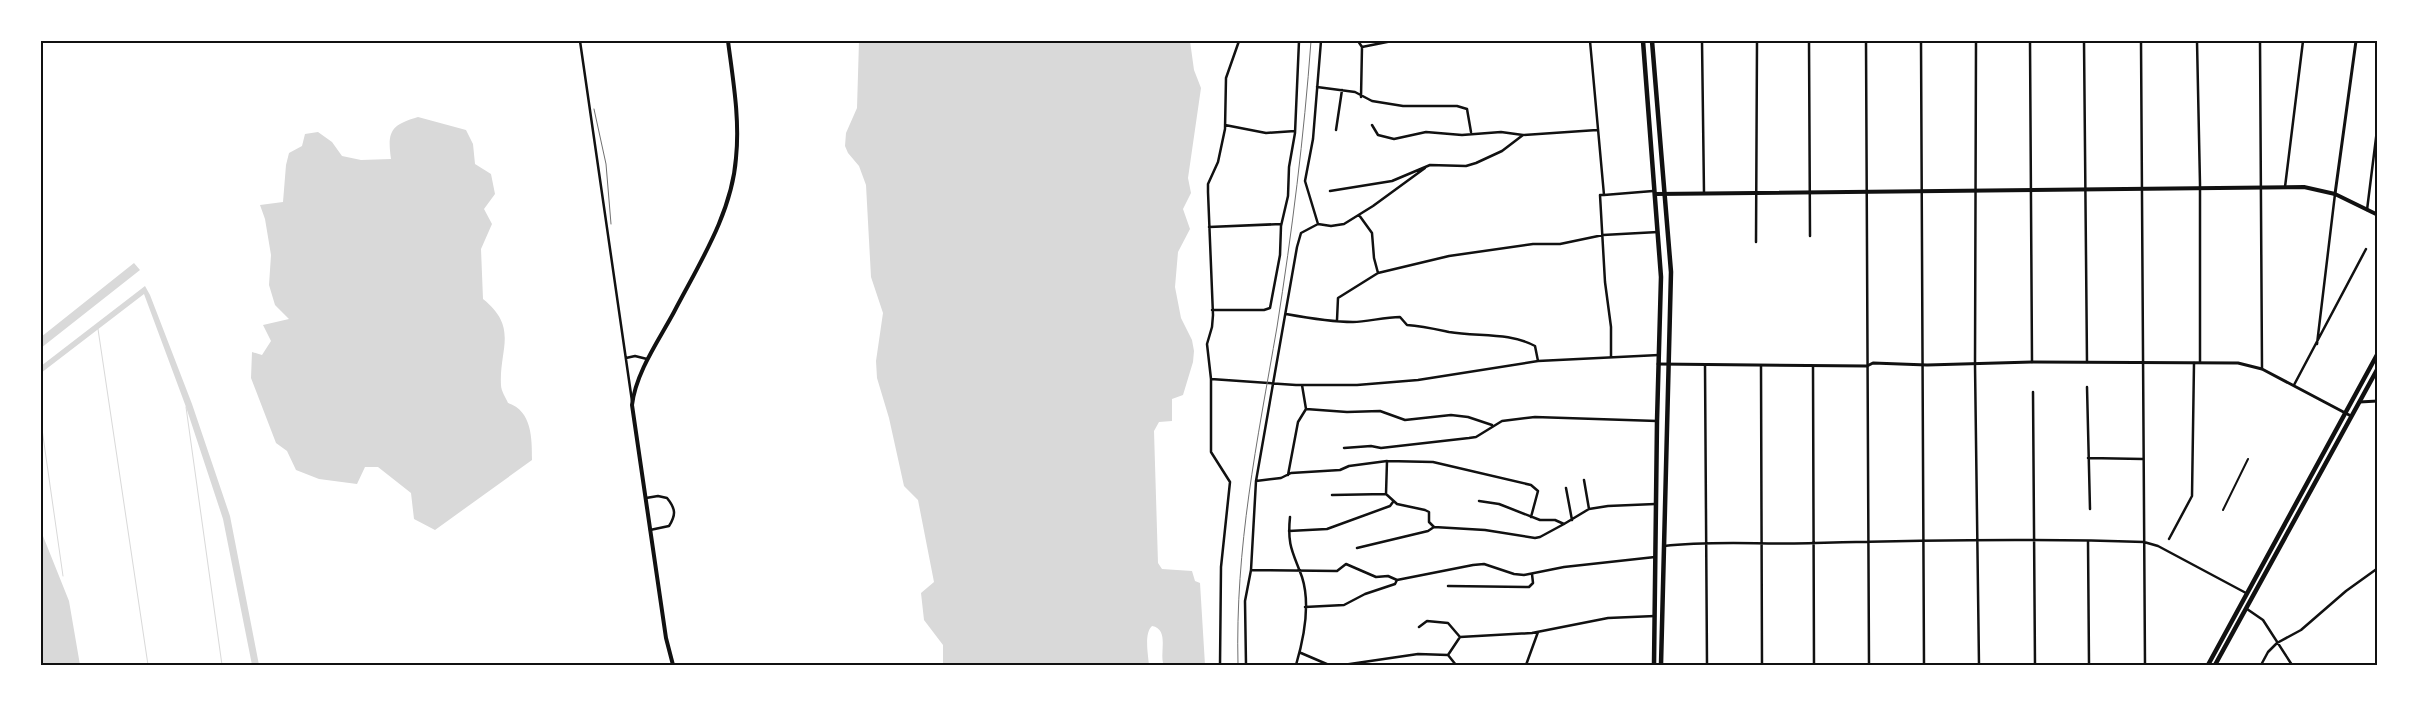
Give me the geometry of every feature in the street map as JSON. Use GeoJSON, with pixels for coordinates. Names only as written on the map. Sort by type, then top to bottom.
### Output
{"type":"FeatureCollection","features":[{"type":"Feature","properties":{"kind":"main road"},"geometry":{"type":"LineString","coordinates":[[673,665],[666,638],[632,404],[635,389],[649,359],[716,229],[731,185],[736,160],[738,132],[728,41]]}},
{"type":"Feature","properties":{"kind":"main road"},"geometry":{"type":"LineString","coordinates":[[1642,41],[1661,289],[1656,421],[1654,665]]}},
{"type":"Feature","properties":{"kind":"main road"},"geometry":{"type":"LineString","coordinates":[[1652,41],[1671,288],[1661,665]]}},
{"type":"Feature","properties":{"kind":"main road"},"geometry":{"type":"LineString","coordinates":[[1655,192],[2285,187],[2320,189],[2335,194],[2378,215]]}},
{"type":"Feature","properties":{"kind":"main road"},"geometry":{"type":"LineString","coordinates":[[1661,289],[1665,284],[1671,288]]}},
{"type":"Feature","properties":{"kind":"main road"},"geometry":{"type":"LineString","coordinates":[[2208,665],[2378,353]]}},
{"type":"Feature","properties":{"kind":"main road"},"geometry":{"type":"LineString","coordinates":[[2215,665],[2378,368]]}},
{"type":"Feature","properties":{"kind":"street"},"geometry":{"type":"LineString","coordinates":[[580,41],[632,404]]}},
{"type":"Feature","properties":{"kind":"street"},"geometry":{"type":"LineString","coordinates":[[1220,665],[1221,567],[1230,482],[1211,452],[1211,379],[1207,344],[1212,327],[1208,184],[1218,162],[1225,126],[1226,78],[1239,41]]}},
{"type":"Feature","properties":{"kind":"street"},"geometry":{"type":"LineString","coordinates":[[1212,310],[1264,310],[1270,308],[1288,196],[1289,167],[1295,131],[1299,41]]}},
{"type":"Feature","properties":{"kind":"street"},"geometry":{"type":"LineString","coordinates":[[1318,224],[1305,181],[1313,139],[1321,41]]}},
{"type":"Feature","properties":{"kind":"street"},"geometry":{"type":"LineString","coordinates":[[1358,41],[1362,47],[1361,96]]}},
{"type":"Feature","properties":{"kind":"street"},"geometry":{"type":"LineString","coordinates":[[1362,47],[1392,41]]}},
{"type":"Feature","properties":{"kind":"street"},"geometry":{"type":"LineString","coordinates":[[1590,41],[1604,195]]}},
{"type":"Feature","properties":{"kind":"street"},"geometry":{"type":"LineString","coordinates":[[1702,41],[1704,193]]}},
{"type":"Feature","properties":{"kind":"street"},"geometry":{"type":"LineString","coordinates":[[1756,242],[1757,41]]}},
{"type":"Feature","properties":{"kind":"street"},"geometry":{"type":"LineString","coordinates":[[1809,41],[1810,236]]}},
{"type":"Feature","properties":{"kind":"street"},"geometry":{"type":"LineString","coordinates":[[1866,41],[1868,191],[1867,366],[1870,541],[1869,665]]}},
{"type":"Feature","properties":{"kind":"street"},"geometry":{"type":"LineString","coordinates":[[1921,41],[1924,665]]}},
{"type":"Feature","properties":{"kind":"street"},"geometry":{"type":"LineString","coordinates":[[1976,41],[1975,365],[1979,665]]}},
{"type":"Feature","properties":{"kind":"street"},"geometry":{"type":"LineString","coordinates":[[2030,41],[2032,362]]}},
{"type":"Feature","properties":{"kind":"street"},"geometry":{"type":"LineString","coordinates":[[2084,41],[2088,362]]}},
{"type":"Feature","properties":{"kind":"street"},"geometry":{"type":"LineString","coordinates":[[2141,41],[2145,665]]}},
{"type":"Feature","properties":{"kind":"street"},"geometry":{"type":"LineString","coordinates":[[2197,41],[2200,188],[2200,362]]}},
{"type":"Feature","properties":{"kind":"street"},"geometry":{"type":"LineString","coordinates":[[2260,41],[2262,369]]}},
{"type":"Feature","properties":{"kind":"street"},"geometry":{"type":"LineString","coordinates":[[2285,187],[2303,41]]}},
{"type":"Feature","properties":{"kind":"street"},"geometry":{"type":"LineString","coordinates":[[2316,346],[2356,41]]}},
{"type":"Feature","properties":{"kind":"street"},"geometry":{"type":"LineString","coordinates":[[1317,88],[1355,92],[1361,96],[1403,106],[1457,106],[1467,109],[1471,132]]}},
{"type":"Feature","properties":{"kind":"street"},"geometry":{"type":"LineString","coordinates":[[1336,130],[1342,90]]}},
{"type":"Feature","properties":{"kind":"street"},"geometry":{"type":"LineString","coordinates":[[2367,210],[2378,122]]}},
{"type":"Feature","properties":{"kind":"street"},"geometry":{"type":"LineString","coordinates":[[1372,125],[1378,135],[1388,139],[1426,132],[1462,135],[1471,132],[1501,132],[1523,136],[1597,130]]}},
{"type":"Feature","properties":{"kind":"street"},"geometry":{"type":"LineString","coordinates":[[1225,126],[1266,133],[1295,131]]}},
{"type":"Feature","properties":{"kind":"street"},"geometry":{"type":"LineString","coordinates":[[1330,191],[1392,181],[1426,167],[1476,164],[1502,151],[1523,136]]}},
{"type":"Feature","properties":{"kind":"street"},"geometry":{"type":"LineString","coordinates":[[1246,665],[1245,601],[1251,570],[1256,481],[1274,383],[1283,320],[1286,314],[1301,233],[1318,224],[1331,226],[1344,224],[1426,167]]}},
{"type":"Feature","properties":{"kind":"street"},"geometry":{"type":"LineString","coordinates":[[1611,356],[1611,327],[1605,282],[1600,195],[1655,192]]}},
{"type":"Feature","properties":{"kind":"street"},"geometry":{"type":"LineString","coordinates":[[1358,215],[1372,233],[1374,258],[1378,273]]}},
{"type":"Feature","properties":{"kind":"street"},"geometry":{"type":"LineString","coordinates":[[1209,227],[1282,224]]}},
{"type":"Feature","properties":{"kind":"street"},"geometry":{"type":"LineString","coordinates":[[1338,320],[1338,298],[1378,273],[1449,256],[1533,244],[1560,244],[1603,234],[1658,232]]}},
{"type":"Feature","properties":{"kind":"street"},"geometry":{"type":"LineString","coordinates":[[2294,385],[2366,249]]}},
{"type":"Feature","properties":{"kind":"street"},"geometry":{"type":"LineString","coordinates":[[1286,314],[1314,319],[1355,322],[1377,318],[1400,317],[1406,325],[1431,326],[1448,332],[1512,338],[1535,346],[1538,361]]}},
{"type":"Feature","properties":{"kind":"street"},"geometry":{"type":"LineString","coordinates":[[1211,379],[1302,385],[1357,385],[1418,380],[1538,361],[1659,355]]}},
{"type":"Feature","properties":{"kind":"street"},"geometry":{"type":"LineString","coordinates":[[626,358],[634,356],[649,359]]}},
{"type":"Feature","properties":{"kind":"street"},"geometry":{"type":"LineString","coordinates":[[1658,364],[1867,366],[1873,363],[1922,365],[2032,362],[2238,363],[2262,369],[2351,416]]}},
{"type":"Feature","properties":{"kind":"street"},"geometry":{"type":"LineString","coordinates":[[2169,539],[2192,496],[2194,362]]}},
{"type":"Feature","properties":{"kind":"street"},"geometry":{"type":"LineString","coordinates":[[1705,365],[1707,665]]}},
{"type":"Feature","properties":{"kind":"street"},"geometry":{"type":"LineString","coordinates":[[1760,366],[1762,665]]}},
{"type":"Feature","properties":{"kind":"street"},"geometry":{"type":"LineString","coordinates":[[1813,366],[1814,665]]}},
{"type":"Feature","properties":{"kind":"street"},"geometry":{"type":"LineString","coordinates":[[1288,475],[1298,422],[1306,409],[1302,385]]}},
{"type":"Feature","properties":{"kind":"street"},"geometry":{"type":"LineString","coordinates":[[2087,388],[2090,509]]}},
{"type":"Feature","properties":{"kind":"street"},"geometry":{"type":"LineString","coordinates":[[2033,392],[2035,665]]}},
{"type":"Feature","properties":{"kind":"street"},"geometry":{"type":"LineString","coordinates":[[2358,402],[2378,401]]}},
{"type":"Feature","properties":{"kind":"street"},"geometry":{"type":"LineString","coordinates":[[1306,409],[1347,412],[1380,411],[1405,420],[1451,415],[1468,417],[1492,425]]}},
{"type":"Feature","properties":{"kind":"street"},"geometry":{"type":"LineString","coordinates":[[1344,448],[1371,446],[1381,448],[1469,438],[1502,421],[1535,417],[1656,421]]}},
{"type":"Feature","properties":{"kind":"street"},"geometry":{"type":"LineString","coordinates":[[2088,458],[2143,459]]}},
{"type":"Feature","properties":{"kind":"street"},"geometry":{"type":"LineString","coordinates":[[2223,510],[2248,459]]}},
{"type":"Feature","properties":{"kind":"street"},"geometry":{"type":"LineString","coordinates":[[1256,481],[1271,481],[1288,475],[1340,470],[1349,466],[1387,461],[1445,464],[1461,470],[1530,485],[1538,492],[1531,517]]}},
{"type":"Feature","properties":{"kind":"street"},"geometry":{"type":"LineString","coordinates":[[1387,461],[1386,494],[1393,502],[1428,512],[1429,522],[1434,527]]}},
{"type":"Feature","properties":{"kind":"street"},"geometry":{"type":"LineString","coordinates":[[1584,480],[1588,510]]}},
{"type":"Feature","properties":{"kind":"street"},"geometry":{"type":"LineString","coordinates":[[1566,488],[1572,520]]}},
{"type":"Feature","properties":{"kind":"street"},"geometry":{"type":"LineString","coordinates":[[1332,495],[1386,494]]}},
{"type":"Feature","properties":{"kind":"street"},"geometry":{"type":"LineString","coordinates":[[645,499],[658,496],[667,498],[674,506],[675,517],[668,526],[650,530]]}},
{"type":"Feature","properties":{"kind":"street"},"geometry":{"type":"LineString","coordinates":[[1479,501],[1499,504],[1531,517],[1564,524]]}},
{"type":"Feature","properties":{"kind":"street"},"geometry":{"type":"LineString","coordinates":[[1289,530],[1327,529],[1390,506],[1393,502]]}},
{"type":"Feature","properties":{"kind":"street"},"geometry":{"type":"LineString","coordinates":[[1357,548],[1428,531],[1434,527],[1485,530],[1535,538],[1588,510],[1608,506],[1656,504]]}},
{"type":"Feature","properties":{"kind":"street"},"geometry":{"type":"LineString","coordinates":[[1290,517],[1288,540],[1302,578],[1305,606],[1305,634],[1296,665]]}},
{"type":"Feature","properties":{"kind":"street"},"geometry":{"type":"LineString","coordinates":[[1664,546],[1705,542],[1761,544],[1870,541],[2144,542],[2158,546],[2246,593]]}},
{"type":"Feature","properties":{"kind":"street"},"geometry":{"type":"LineString","coordinates":[[2088,541],[2089,665]]}},
{"type":"Feature","properties":{"kind":"street"},"geometry":{"type":"LineString","coordinates":[[1251,570],[1337,571],[1346,564],[1376,577],[1388,576],[1396,580],[1473,565],[1484,564],[1514,574],[1532,574],[1564,567],[1656,556]]}},
{"type":"Feature","properties":{"kind":"street"},"geometry":{"type":"LineString","coordinates":[[2260,665],[2268,652],[2277,643],[2301,630],[2346,591],[2378,568]]}},
{"type":"Feature","properties":{"kind":"street"},"geometry":{"type":"LineString","coordinates":[[1448,586],[1529,586],[1533,583],[1532,574]]}},
{"type":"Feature","properties":{"kind":"street"},"geometry":{"type":"LineString","coordinates":[[1305,606],[1344,605],[1365,594],[1395,584],[1396,580]]}},
{"type":"Feature","properties":{"kind":"street"},"geometry":{"type":"LineString","coordinates":[[2246,608],[2260,617],[2292,665]]}},
{"type":"Feature","properties":{"kind":"street"},"geometry":{"type":"LineString","coordinates":[[1460,637],[1538,632],[1608,618],[1655,616]]}},
{"type":"Feature","properties":{"kind":"street"},"geometry":{"type":"LineString","coordinates":[[1419,627],[1427,622],[1448,623],[1460,637]]}},
{"type":"Feature","properties":{"kind":"street"},"geometry":{"type":"LineString","coordinates":[[1526,665],[1538,632]]}},
{"type":"Feature","properties":{"kind":"street"},"geometry":{"type":"LineString","coordinates":[[1448,655],[1460,637]]}},
{"type":"Feature","properties":{"kind":"street"},"geometry":{"type":"LineString","coordinates":[[1300,653],[1329,665]]}},
{"type":"Feature","properties":{"kind":"street"},"geometry":{"type":"LineString","coordinates":[[1343,665],[1418,654],[1448,655],[1456,665]]}},
{"type":"Feature","properties":{"kind":"shaded area"},"geometry":{"type":"Polygon","coordinates":[[[859,41],[1190,41],[1194,70],[1201,88],[1188,178],[1191,193],[1183,209],[1190,229],[1178,252],[1175,287],[1181,318],[1192,340],[1193,362],[1183,395],[1172,399],[1172,421],[1159,422],[1154,431],[1158,563],[1162,569],[1192,571],[1195,581],[1200,583],[1205,665],[1163,663],[1162,636],[1157,628],[1152,626],[1147,639],[1149,665],[943,665],[943,645],[924,620],[921,593],[934,582],[918,500],[904,486],[889,418],[877,378],[876,361],[883,313],[871,277],[866,185],[859,166],[848,153],[845,146],[846,133],[857,108],[859,41]]]}},
{"type":"Feature","properties":{"kind":"shaded area"},"geometry":{"type":"Polygon","coordinates":[[[418,117],[466,130],[473,144],[475,164],[491,174],[495,194],[484,209],[492,224],[481,249],[483,299],[501,320],[504,329],[505,339],[501,372],[502,390],[508,403],[522,412],[526,419],[532,443],[532,460],[435,530],[414,519],[411,493],[378,467],[365,467],[357,484],[319,479],[296,470],[287,451],[276,443],[251,378],[252,352],[262,355],[271,341],[263,325],[289,319],[275,305],[269,285],[271,255],[265,219],[260,205],[283,202],[286,165],[289,153],[302,146],[305,134],[318,132],[332,142],[342,156],[361,160],[391,159],[390,142],[393,130],[402,123],[418,117]]]}},
{"type":"Feature","properties":{"kind":"shaded area"},"geometry":{"type":"Polygon","coordinates":[[[134,263],[140,270],[41,348],[41,337],[134,263]]]}},
{"type":"Feature","properties":{"kind":"shaded area"},"geometry":{"type":"Polygon","coordinates":[[[145,286],[192,404],[230,516],[259,665],[252,665],[223,519],[186,407],[144,294],[41,373],[41,366],[145,286]]]}},
{"type":"Feature","properties":{"kind":"shaded area"},"geometry":{"type":"Polygon","coordinates":[[[41,531],[69,601],[80,665],[41,665],[41,531]]]}},
{"type":"Feature","properties":{"kind":"waterway"},"geometry":{"type":"LineString","coordinates":[[98,329],[148,665]]}},
{"type":"Feature","properties":{"kind":"waterway"},"geometry":{"type":"LineString","coordinates":[[186,407],[222,665]]}},
{"type":"Feature","properties":{"kind":"waterway"},"geometry":{"type":"LineString","coordinates":[[41,422],[63,576]]}},
{"type":"Feature","properties":{"kind":"railway"},"geometry":{"type":"LineString","coordinates":[[1238,665],[1238,621],[1244,536],[1255,454],[1293,220],[1311,41]]}},
{"type":"Feature","properties":{"kind":"railway"},"geometry":{"type":"LineString","coordinates":[[594,109],[606,164],[611,224]]}}]}
